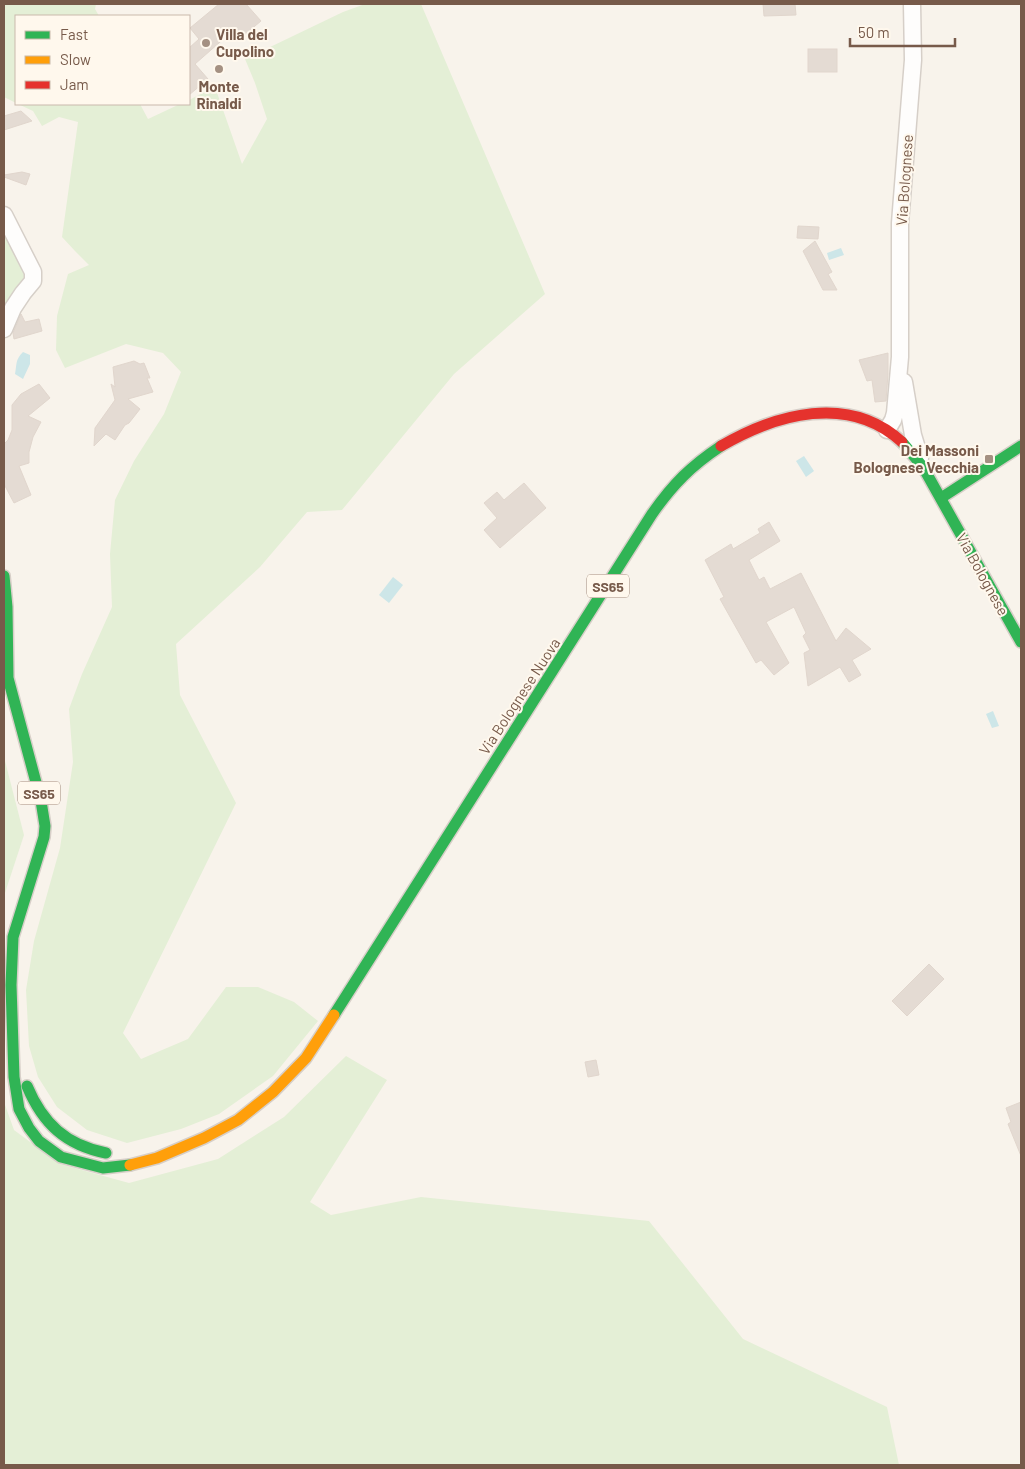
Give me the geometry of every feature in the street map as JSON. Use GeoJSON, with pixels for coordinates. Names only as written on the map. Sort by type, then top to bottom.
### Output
{"type":"FeatureCollection","features":[{"type":"Feature","properties":{"kind":"main road","name":"Via Bolognese Nuova"},"geometry":{"type":"LineString","coordinates":[[4,576],[7,607],[8,678],[41,801],[44,826],[44,837],[13,937],[11,985],[14,1077],[20,1109],[29,1128],[39,1141],[61,1157],[103,1168],[124,1167],[157,1158],[204,1138],[238,1120],[273,1092],[306,1058],[653,512],[675,483],[696,464],[723,445],[750,430],[776,420],[803,415],[838,413],[873,423],[890,425],[923,468]]}},
{"type":"Feature","properties":{"kind":"main road"},"geometry":{"type":"LineString","coordinates":[[941,498],[1021,446]]}},
{"type":"Feature","properties":{"kind":"main road","name":"Via Bolognese"},"geometry":{"type":"LineString","coordinates":[[923,468],[1021,642]]}},
{"type":"Feature","properties":{"kind":"main road","name":"Via Bolognese Nuova"},"geometry":{"type":"LineString","coordinates":[[12,1010],[26,1082],[37,1109],[56,1130],[76,1144],[93,1151],[118,1154]]}},
{"type":"Feature","properties":{"kind":"main road","name":"Via Bolognese Nuova"},"geometry":{"type":"LineString","coordinates":[[135,1152],[204,1138]]}},
{"type":"Feature","properties":{"kind":"street","name":"Via Bolognese"},"geometry":{"type":"LineString","coordinates":[[890,425],[896,405],[900,357],[900,224],[912,60],[912,4]]}},
{"type":"Feature","properties":{"kind":"street"},"geometry":{"type":"LineString","coordinates":[[4,215],[34,272],[33,282],[13,308],[4,329]]}},
{"type":"Feature","properties":{"kind":"street","name":"Via Bolognese"},"geometry":{"type":"LineString","coordinates":[[900,357],[911,423],[923,468]]}},
{"type":"Feature","properties":{"kind":"street"},"geometry":{"type":"LineString","coordinates":[[890,425],[911,423]]}},
{"type":"Feature","properties":{"kind":"green space"},"geometry":{"type":"Polygon","coordinates":[[[4,4],[96,4],[95,9],[98,15],[15,15],[15,102],[4,97],[4,4]]]}},
{"type":"Feature","properties":{"kind":"green space"},"geometry":{"type":"Polygon","coordinates":[[[365,4],[421,4],[545,294],[454,374],[342,510],[307,512],[260,567],[176,644],[180,695],[236,803],[123,1033],[141,1059],[188,1039],[226,987],[258,987],[294,1002],[318,1021],[273,1076],[219,1114],[181,1129],[127,1143],[87,1130],[57,1107],[38,1077],[29,1046],[26,990],[34,941],[60,848],[73,762],[69,709],[82,674],[112,607],[110,554],[115,500],[134,461],[164,414],[181,372],[163,353],[126,344],[65,368],[56,350],[57,316],[68,274],[89,265],[62,237],[78,122],[59,117],[42,126],[33,111],[20,105],[141,105],[148,119],[178,105],[190,105],[190,100],[215,87],[242,164],[267,119],[245,59],[343,12],[365,4]]]}},
{"type":"Feature","properties":{"kind":"green space"},"geometry":{"type":"Polygon","coordinates":[[[4,232],[29,272],[4,321],[4,232]]]}},
{"type":"Feature","properties":{"kind":"green space"},"geometry":{"type":"Polygon","coordinates":[[[4,757],[24,835],[4,896],[4,757]]]}},
{"type":"Feature","properties":{"kind":"green space"},"geometry":{"type":"Polygon","coordinates":[[[346,1056],[387,1080],[310,1202],[331,1215],[421,1197],[649,1221],[743,1339],[887,1407],[899,1465],[4,1465],[4,1102],[14,1130],[60,1164],[129,1183],[218,1159],[284,1117],[346,1056]]]}},
{"type":"Feature","properties":{"kind":"water"},"geometry":{"type":"Polygon","coordinates":[[[841,248],[844,255],[829,260],[827,253],[841,248]]]}},
{"type":"Feature","properties":{"kind":"water"},"geometry":{"type":"Polygon","coordinates":[[[23,352],[30,355],[30,364],[23,379],[15,374],[17,360],[23,352]]]}},
{"type":"Feature","properties":{"kind":"water"},"geometry":{"type":"Polygon","coordinates":[[[804,456],[814,471],[806,477],[796,461],[804,456]]]}},
{"type":"Feature","properties":{"kind":"water"},"geometry":{"type":"Polygon","coordinates":[[[393,577],[403,585],[389,603],[379,595],[393,577]]]}},
{"type":"Feature","properties":{"kind":"water"},"geometry":{"type":"Polygon","coordinates":[[[993,711],[999,726],[992,728],[986,714],[993,711]]]}},
{"type":"Feature","properties":{"kind":"building","name":"Villa del Cupolino"},"geometry":{"type":"Polygon","coordinates":[[[219,4],[246,4],[261,21],[243,36],[236,28],[195,64],[208,79],[190,94],[190,47],[199,39],[190,28],[219,4]]]}},
{"type":"Feature","properties":{"kind":"building"},"geometry":{"type":"Polygon","coordinates":[[[763,4],[795,4],[796,15],[764,16],[763,4]]]}},
{"type":"Feature","properties":{"kind":"building"},"geometry":{"type":"Polygon","coordinates":[[[808,49],[837,49],[837,72],[808,72],[808,49]]]}},
{"type":"Feature","properties":{"kind":"building"},"geometry":{"type":"Polygon","coordinates":[[[21,111],[32,121],[4,130],[4,116],[21,111]]]}},
{"type":"Feature","properties":{"kind":"building"},"geometry":{"type":"Polygon","coordinates":[[[22,172],[30,174],[26,185],[4,177],[4,175],[22,172]]]}},
{"type":"Feature","properties":{"kind":"building"},"geometry":{"type":"Polygon","coordinates":[[[798,226],[819,227],[818,239],[797,238],[798,226]]]}},
{"type":"Feature","properties":{"kind":"building"},"geometry":{"type":"Polygon","coordinates":[[[815,241],[832,272],[828,274],[837,290],[823,290],[803,251],[815,241]]]}},
{"type":"Feature","properties":{"kind":"building"},"geometry":{"type":"Polygon","coordinates":[[[21,314],[25,322],[39,319],[42,331],[14,339],[13,333],[21,314]]]}},
{"type":"Feature","properties":{"kind":"building"},"geometry":{"type":"Polygon","coordinates":[[[888,353],[886,401],[875,402],[872,380],[867,381],[859,360],[888,353]]]}},
{"type":"Feature","properties":{"kind":"building"},"geometry":{"type":"Polygon","coordinates":[[[134,361],[140,364],[144,363],[150,378],[147,378],[153,392],[128,399],[140,409],[129,423],[125,425],[115,440],[106,434],[94,446],[95,428],[115,400],[111,384],[115,387],[113,367],[134,361]]]}},
{"type":"Feature","properties":{"kind":"building"},"geometry":{"type":"Polygon","coordinates":[[[39,384],[50,398],[28,416],[41,422],[33,437],[29,452],[29,463],[19,466],[31,495],[14,503],[4,484],[4,444],[12,430],[12,405],[21,394],[39,384]]]}},
{"type":"Feature","properties":{"kind":"building"},"geometry":{"type":"Polygon","coordinates":[[[524,483],[546,508],[500,548],[484,530],[497,518],[484,503],[497,492],[504,500],[524,483]]]}},
{"type":"Feature","properties":{"kind":"building"},"geometry":{"type":"Polygon","coordinates":[[[769,522],[780,541],[749,560],[759,580],[764,577],[770,589],[801,573],[836,641],[846,628],[871,649],[852,660],[861,675],[849,682],[840,667],[808,686],[804,653],[810,650],[803,636],[806,633],[794,607],[766,622],[789,663],[774,675],[761,660],[756,663],[720,599],[724,597],[705,560],[731,544],[733,549],[760,533],[758,529],[769,522]]]}},
{"type":"Feature","properties":{"kind":"building"},"geometry":{"type":"Polygon","coordinates":[[[929,964],[944,979],[907,1016],[892,1001],[929,964]]]}},
{"type":"Feature","properties":{"kind":"building"},"geometry":{"type":"Polygon","coordinates":[[[596,1060],[599,1075],[588,1077],[585,1062],[596,1060]]]}},
{"type":"Feature","properties":{"kind":"building"},"geometry":{"type":"Polygon","coordinates":[[[1021,1102],[1021,1156],[1008,1124],[1011,1122],[1006,1108],[1021,1102]]]}},
{"type":"Feature","properties":{"kind":"traffic: fast"},"geometry":{"type":"LineString","coordinates":[[902,442],[923,467],[1021,642]]}},
{"type":"Feature","properties":{"kind":"traffic: fast"},"geometry":{"type":"LineString","coordinates":[[334,1015],[652,514],[683,476],[721,446]]}},
{"type":"Feature","properties":{"kind":"traffic: fast"},"geometry":{"type":"LineString","coordinates":[[941,498],[1021,446]]}},
{"type":"Feature","properties":{"kind":"traffic: fast"},"geometry":{"type":"LineString","coordinates":[[4,576],[7,607],[8,678],[41,801],[45,826],[44,837],[13,937],[11,985],[14,1077],[19,1109],[29,1128],[39,1141],[61,1157],[103,1168],[130,1165]]}},
{"type":"Feature","properties":{"kind":"traffic: fast"},"geometry":{"type":"LineString","coordinates":[[27,1086],[40,1111],[57,1131],[79,1144],[106,1153]]}},
{"type":"Feature","properties":{"kind":"traffic: slow"},"geometry":{"type":"LineString","coordinates":[[130,1165],[157,1158],[204,1138],[238,1120],[273,1092],[306,1058],[334,1015]]}},
{"type":"Feature","properties":{"kind":"traffic: jam"},"geometry":{"type":"LineString","coordinates":[[721,446],[765,425],[788,418],[836,413],[859,417],[881,427],[902,442]]}},
{"type":"Feature","properties":{"kind":"place","name":"Villa del Cupolino"},"geometry":{"type":"Point","coordinates":[206,43]}},
{"type":"Feature","properties":{"kind":"place","name":"Monte Rinaldi"},"geometry":{"type":"Point","coordinates":[219,69]}},
{"type":"Feature","properties":{"kind":"place","name":"Dei Massoni Bolognese Vecchia"},"geometry":{"type":"Point","coordinates":[989,459]}}]}
